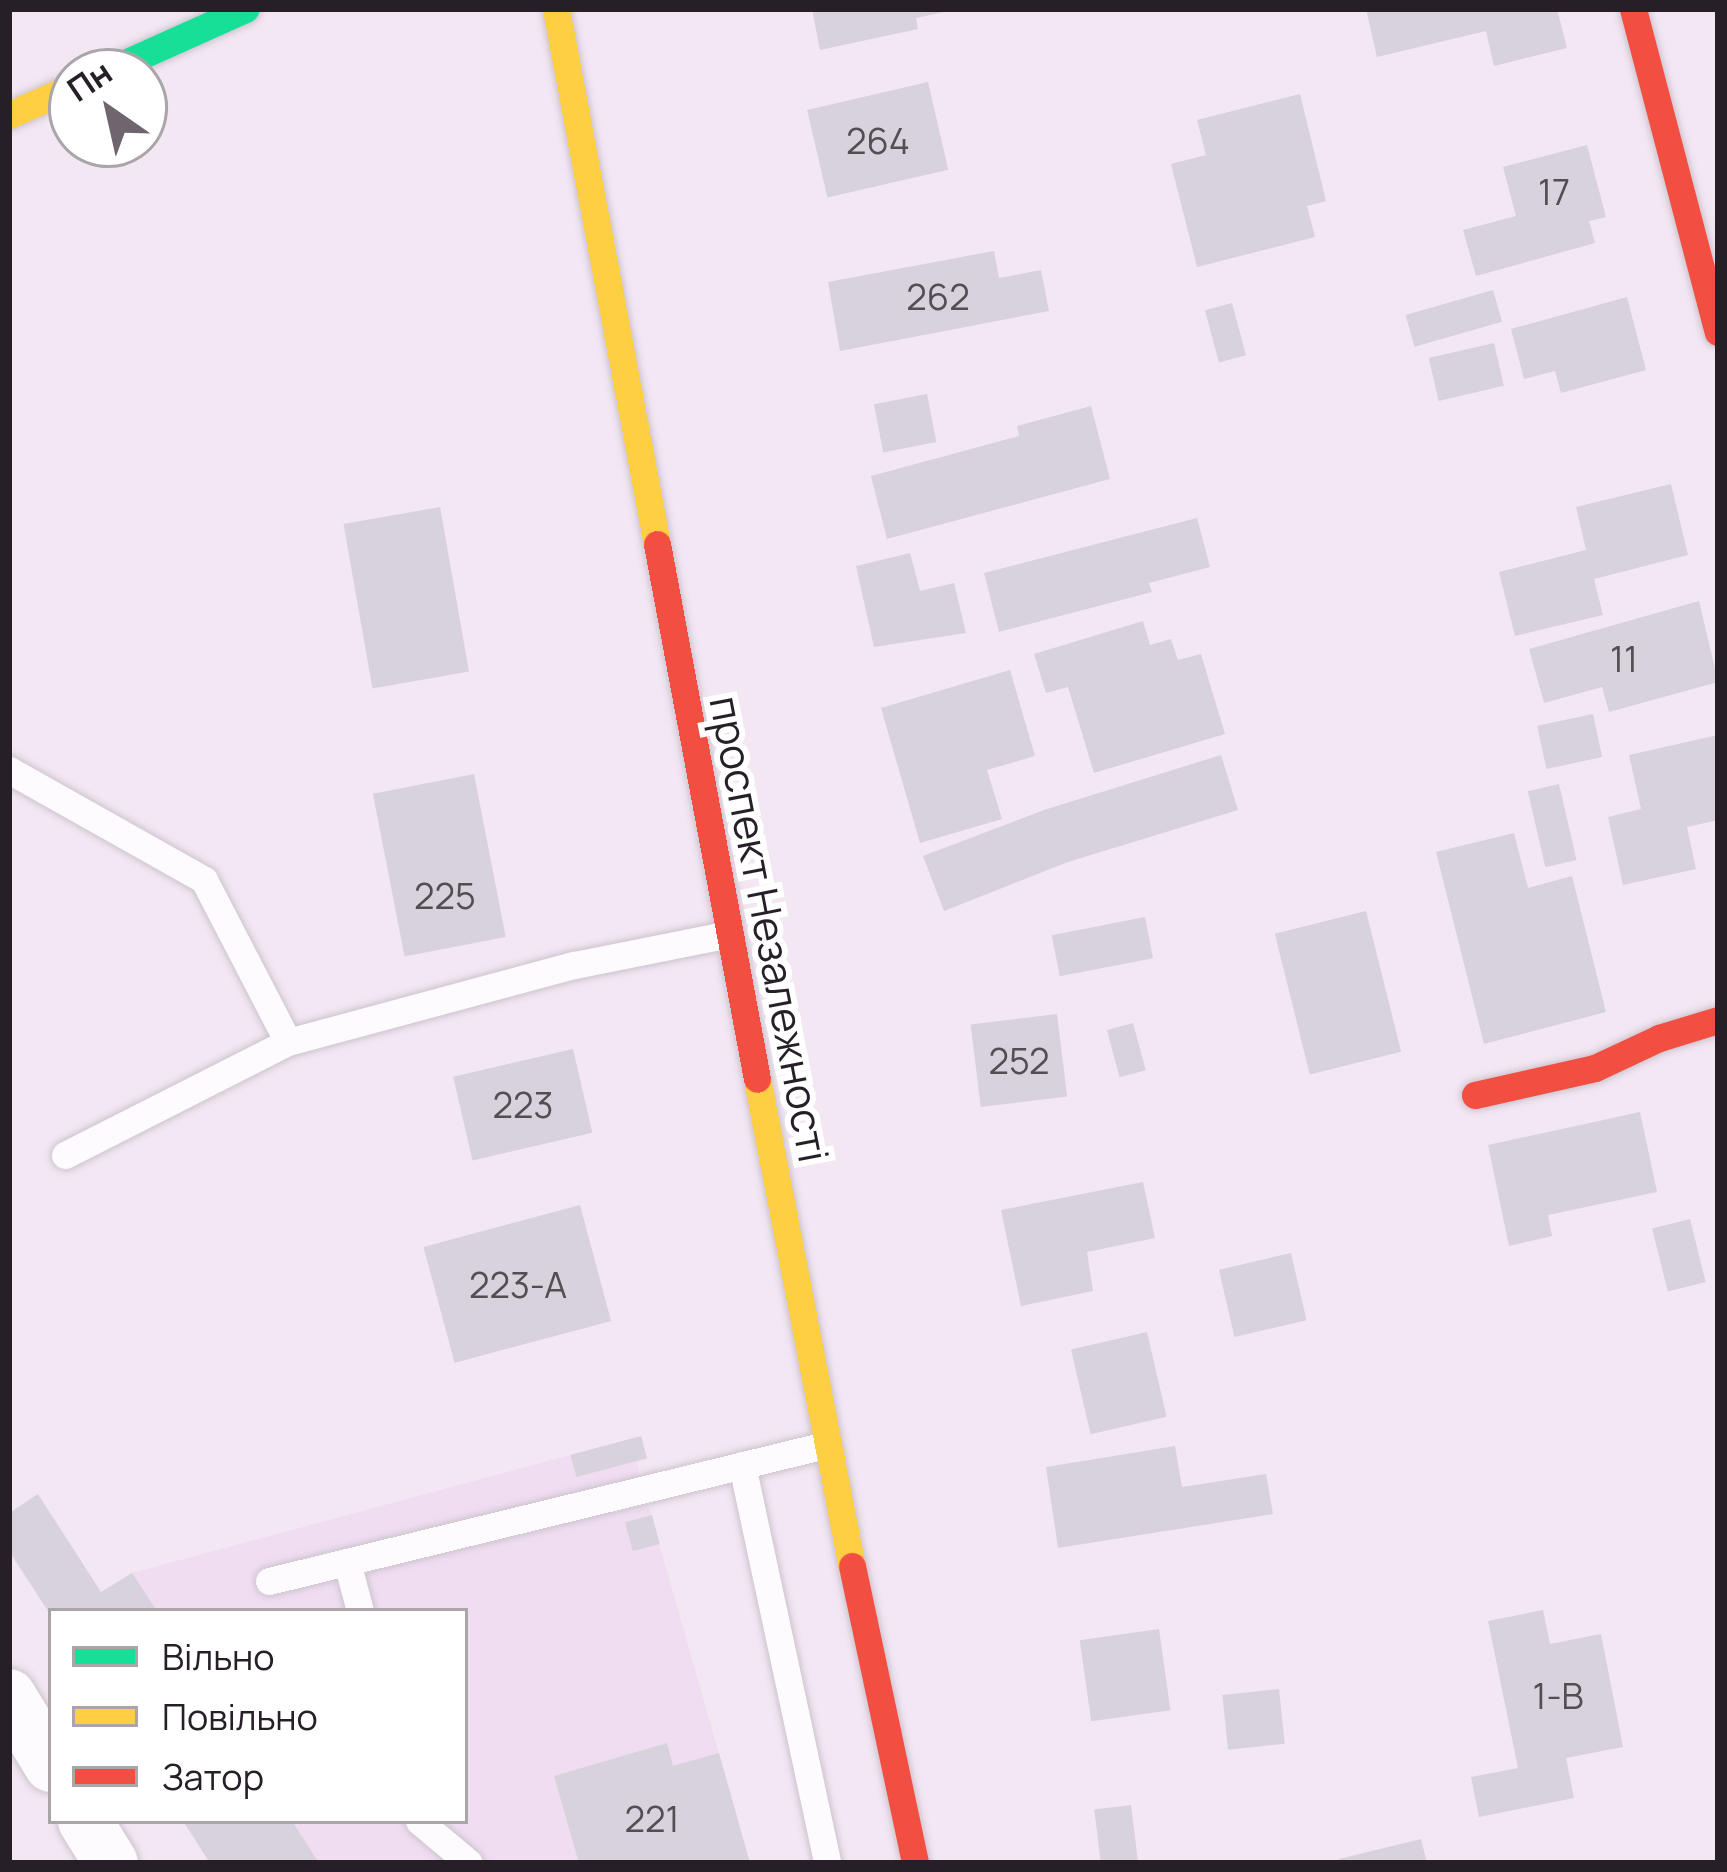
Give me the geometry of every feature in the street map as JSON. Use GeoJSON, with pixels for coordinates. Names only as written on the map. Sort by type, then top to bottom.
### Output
{"type":"FeatureCollection","features":[{"type":"Feature","properties":{"kind":"main road"},"geometry":{"type":"LineString","coordinates":[[158,48],[245,9]]}},
{"type":"Feature","properties":{"kind":"main road","name":"проспект Незалежності"},"geometry":{"type":"LineString","coordinates":[[556,9],[826,1445],[915,1863]]}},
{"type":"Feature","properties":{"kind":"main road"},"geometry":{"type":"LineString","coordinates":[[1633,9],[1718,332]]}},
{"type":"Feature","properties":{"kind":"main road"},"geometry":{"type":"LineString","coordinates":[[9,115],[48,98]]}},
{"type":"Feature","properties":{"kind":"main road"},"geometry":{"type":"LineString","coordinates":[[1475,1095],[1595,1068],[1659,1039],[1718,1020]]}},
{"type":"Feature","properties":{"kind":"street"},"geometry":{"type":"LineString","coordinates":[[9,1696],[48,1760]]}},
{"type":"Feature","properties":{"kind":"street"},"geometry":{"type":"LineString","coordinates":[[88,1824],[111,1863]]}},
{"type":"Feature","properties":{"kind":"lane"},"geometry":{"type":"LineString","coordinates":[[9,770],[204,880],[288,1042]]}},
{"type":"Feature","properties":{"kind":"lane"},"geometry":{"type":"LineString","coordinates":[[65,1155],[288,1042],[574,965],[728,934]]}},
{"type":"Feature","properties":{"kind":"lane"},"geometry":{"type":"LineString","coordinates":[[269,1581],[826,1445]]}},
{"type":"Feature","properties":{"kind":"lane"},"geometry":{"type":"LineString","coordinates":[[742,1465],[827,1863]]}},
{"type":"Feature","properties":{"kind":"lane"},"geometry":{"type":"LineString","coordinates":[[347,1562],[359,1608]]}},
{"type":"Feature","properties":{"kind":"lane"},"geometry":{"type":"LineString","coordinates":[[423,1824],[469,1863]]}},
{"type":"Feature","properties":{"kind":"shaded area"},"geometry":{"type":"Polygon","coordinates":[[[641,1436],[647,1458],[637,1462],[639,1473],[750,1863],[210,1863],[185,1824],[468,1824],[468,1608],[77,1608],[132,1573],[641,1436]]]}},
{"type":"Feature","properties":{"kind":"building"},"geometry":{"type":"Polygon","coordinates":[[[812,9],[949,11],[916,18],[918,29],[820,50],[812,9]]]}},
{"type":"Feature","properties":{"kind":"building"},"geometry":{"type":"Polygon","coordinates":[[[1366,9],[1557,9],[1567,48],[1494,66],[1486,31],[1377,57],[1366,9]]]}},
{"type":"Feature","properties":{"kind":"building"},"geometry":{"type":"Polygon","coordinates":[[[928,82],[948,170],[827,198],[807,110],[928,82]]]}},
{"type":"Feature","properties":{"kind":"building"},"geometry":{"type":"Polygon","coordinates":[[[1300,94],[1326,201],[1307,206],[1315,237],[1197,267],[1171,164],[1206,155],[1197,120],[1300,94]]]}},
{"type":"Feature","properties":{"kind":"building"},"geometry":{"type":"Polygon","coordinates":[[[1587,145],[1606,217],[1589,221],[1595,243],[1476,276],[1463,230],[1516,216],[1503,167],[1587,145]]]}},
{"type":"Feature","properties":{"kind":"building"},"geometry":{"type":"Polygon","coordinates":[[[994,251],[999,278],[1041,270],[1049,311],[840,351],[828,282],[994,251]]]}},
{"type":"Feature","properties":{"kind":"building"},"geometry":{"type":"Polygon","coordinates":[[[1493,290],[1502,322],[1415,347],[1406,315],[1493,290]]]}},
{"type":"Feature","properties":{"kind":"building"},"geometry":{"type":"Polygon","coordinates":[[[1627,297],[1646,370],[1561,393],[1555,371],[1524,379],[1511,329],[1627,297]]]}},
{"type":"Feature","properties":{"kind":"building"},"geometry":{"type":"Polygon","coordinates":[[[1232,303],[1246,355],[1219,362],[1205,310],[1232,303]]]}},
{"type":"Feature","properties":{"kind":"building"},"geometry":{"type":"Polygon","coordinates":[[[1494,343],[1504,386],[1439,401],[1429,358],[1494,343]]]}},
{"type":"Feature","properties":{"kind":"building"},"geometry":{"type":"Polygon","coordinates":[[[927,394],[936,442],[883,452],[874,404],[927,394]]]}},
{"type":"Feature","properties":{"kind":"building"},"geometry":{"type":"Polygon","coordinates":[[[1091,406],[1110,479],[887,539],[871,476],[1019,436],[1017,426],[1091,406]]]}},
{"type":"Feature","properties":{"kind":"building"},"geometry":{"type":"Polygon","coordinates":[[[1671,484],[1688,555],[1594,579],[1603,615],[1515,636],[1499,572],[1586,550],[1576,507],[1671,484]]]}},
{"type":"Feature","properties":{"kind":"building"},"geometry":{"type":"Polygon","coordinates":[[[440,507],[469,671],[372,688],[343,524],[440,507]]]}},
{"type":"Feature","properties":{"kind":"building"},"geometry":{"type":"Polygon","coordinates":[[[1197,518],[1210,567],[1149,583],[1152,592],[999,632],[984,573],[1197,518]]]}},
{"type":"Feature","properties":{"kind":"building"},"geometry":{"type":"Polygon","coordinates":[[[910,553],[920,591],[954,583],[966,633],[874,647],[856,566],[910,553]]]}},
{"type":"Feature","properties":{"kind":"building"},"geometry":{"type":"Polygon","coordinates":[[[1699,601],[1718,682],[1609,712],[1602,687],[1544,703],[1529,649],[1699,601]]]}},
{"type":"Feature","properties":{"kind":"building"},"geometry":{"type":"Polygon","coordinates":[[[1143,621],[1150,645],[1171,639],[1178,660],[1201,654],[1225,734],[1094,773],[1068,687],[1046,693],[1034,654],[1143,621]]]}},
{"type":"Feature","properties":{"kind":"building"},"geometry":{"type":"Polygon","coordinates":[[[1010,670],[1035,756],[987,770],[1002,819],[920,843],[881,708],[1010,670]]]}},
{"type":"Feature","properties":{"kind":"building"},"geometry":{"type":"Polygon","coordinates":[[[1593,714],[1602,757],[1546,769],[1537,726],[1593,714]]]}},
{"type":"Feature","properties":{"kind":"building"},"geometry":{"type":"Polygon","coordinates":[[[1718,735],[1718,820],[1687,827],[1696,869],[1623,885],[1608,817],[1641,809],[1629,755],[1718,735]]]}},
{"type":"Feature","properties":{"kind":"building"},"geometry":{"type":"Polygon","coordinates":[[[1221,755],[1238,810],[1068,862],[944,911],[923,856],[1044,810],[1221,755]]]}},
{"type":"Feature","properties":{"kind":"building"},"geometry":{"type":"Polygon","coordinates":[[[474,774],[506,937],[405,957],[373,794],[474,774]]]}},
{"type":"Feature","properties":{"kind":"building"},"geometry":{"type":"Polygon","coordinates":[[[1559,784],[1577,860],[1545,867],[1528,791],[1559,784]]]}},
{"type":"Feature","properties":{"kind":"building"},"geometry":{"type":"Polygon","coordinates":[[[1514,833],[1528,888],[1572,876],[1606,1012],[1484,1044],[1436,852],[1514,833]]]}},
{"type":"Feature","properties":{"kind":"building"},"geometry":{"type":"Polygon","coordinates":[[[1366,911],[1401,1052],[1310,1074],[1275,934],[1366,911]]]}},
{"type":"Feature","properties":{"kind":"building"},"geometry":{"type":"Polygon","coordinates":[[[1145,917],[1153,958],[1060,976],[1052,935],[1145,917]]]}},
{"type":"Feature","properties":{"kind":"building"},"geometry":{"type":"Polygon","coordinates":[[[1057,1014],[1067,1096],[981,1107],[971,1025],[1057,1014]]]}},
{"type":"Feature","properties":{"kind":"building"},"geometry":{"type":"Polygon","coordinates":[[[1133,1023],[1146,1070],[1120,1077],[1107,1030],[1133,1023]]]}},
{"type":"Feature","properties":{"kind":"building"},"geometry":{"type":"Polygon","coordinates":[[[573,1049],[592,1133],[472,1160],[453,1077],[573,1049]]]}},
{"type":"Feature","properties":{"kind":"building"},"geometry":{"type":"Polygon","coordinates":[[[1640,1112],[1657,1192],[1548,1215],[1552,1236],[1509,1246],[1488,1145],[1640,1112]]]}},
{"type":"Feature","properties":{"kind":"building"},"geometry":{"type":"Polygon","coordinates":[[[1143,1182],[1155,1238],[1087,1252],[1093,1291],[1021,1306],[1001,1210],[1143,1182]]]}},
{"type":"Feature","properties":{"kind":"building"},"geometry":{"type":"Polygon","coordinates":[[[580,1205],[611,1321],[455,1363],[424,1247],[580,1205]]]}},
{"type":"Feature","properties":{"kind":"building"},"geometry":{"type":"Polygon","coordinates":[[[1690,1219],[1706,1282],[1668,1292],[1652,1228],[1690,1219]]]}},
{"type":"Feature","properties":{"kind":"building"},"geometry":{"type":"Polygon","coordinates":[[[1291,1253],[1307,1320],[1234,1337],[1219,1270],[1291,1253]]]}},
{"type":"Feature","properties":{"kind":"building"},"geometry":{"type":"Polygon","coordinates":[[[1147,1332],[1167,1417],[1091,1434],[1071,1350],[1147,1332]]]}},
{"type":"Feature","properties":{"kind":"building"},"geometry":{"type":"Polygon","coordinates":[[[641,1436],[647,1458],[576,1477],[570,1455],[641,1436]]]}},
{"type":"Feature","properties":{"kind":"building"},"geometry":{"type":"Polygon","coordinates":[[[1175,1446],[1182,1487],[1266,1474],[1273,1514],[1058,1548],[1046,1467],[1175,1446]]]}},
{"type":"Feature","properties":{"kind":"building"},"geometry":{"type":"Polygon","coordinates":[[[38,1494],[101,1592],[132,1573],[155,1608],[48,1611],[9,1551],[9,1513],[38,1494]]]}},
{"type":"Feature","properties":{"kind":"building"},"geometry":{"type":"Polygon","coordinates":[[[652,1515],[660,1544],[633,1551],[625,1522],[652,1515]]]}},
{"type":"Feature","properties":{"kind":"building"},"geometry":{"type":"Polygon","coordinates":[[[1543,1610],[1550,1644],[1601,1634],[1623,1747],[1566,1758],[1574,1798],[1479,1817],[1471,1777],[1518,1768],[1488,1621],[1543,1610]]]}},
{"type":"Feature","properties":{"kind":"building"},"geometry":{"type":"Polygon","coordinates":[[[1159,1629],[1170,1710],[1091,1721],[1080,1640],[1159,1629]]]}},
{"type":"Feature","properties":{"kind":"building"},"geometry":{"type":"Polygon","coordinates":[[[1279,1689],[1285,1744],[1228,1750],[1222,1695],[1279,1689]]]}},
{"type":"Feature","properties":{"kind":"building"},"geometry":{"type":"Polygon","coordinates":[[[667,1743],[673,1766],[719,1753],[750,1863],[579,1863],[554,1776],[667,1743]]]}},
{"type":"Feature","properties":{"kind":"building"},"geometry":{"type":"Polygon","coordinates":[[[1131,1805],[1138,1861],[1101,1863],[1094,1810],[1131,1805]]]}},
{"type":"Feature","properties":{"kind":"building"},"geometry":{"type":"Polygon","coordinates":[[[185,1824],[294,1824],[319,1863],[210,1863],[185,1824]]]}},
{"type":"Feature","properties":{"kind":"building"},"geometry":{"type":"Polygon","coordinates":[[[1421,1839],[1427,1863],[1340,1863],[1339,1859],[1421,1839]]]}},
{"type":"Feature","properties":{"kind":"traffic: fast"},"geometry":{"type":"LineString","coordinates":[[158,48],[245,9]]}},
{"type":"Feature","properties":{"kind":"traffic: slow"},"geometry":{"type":"LineString","coordinates":[[556,9],[657,544]]}},
{"type":"Feature","properties":{"kind":"traffic: slow"},"geometry":{"type":"LineString","coordinates":[[9,115],[48,98]]}},
{"type":"Feature","properties":{"kind":"traffic: slow"},"geometry":{"type":"LineString","coordinates":[[757,1079],[852,1566]]}},
{"type":"Feature","properties":{"kind":"traffic: jam"},"geometry":{"type":"LineString","coordinates":[[1633,9],[1718,332]]}},
{"type":"Feature","properties":{"kind":"traffic: jam"},"geometry":{"type":"LineString","coordinates":[[657,544],[757,1079]]}},
{"type":"Feature","properties":{"kind":"traffic: jam"},"geometry":{"type":"LineString","coordinates":[[1475,1095],[1595,1068],[1659,1038],[1718,1020]]}},
{"type":"Feature","properties":{"kind":"traffic: jam"},"geometry":{"type":"LineString","coordinates":[[852,1566],[915,1863]]}}]}
